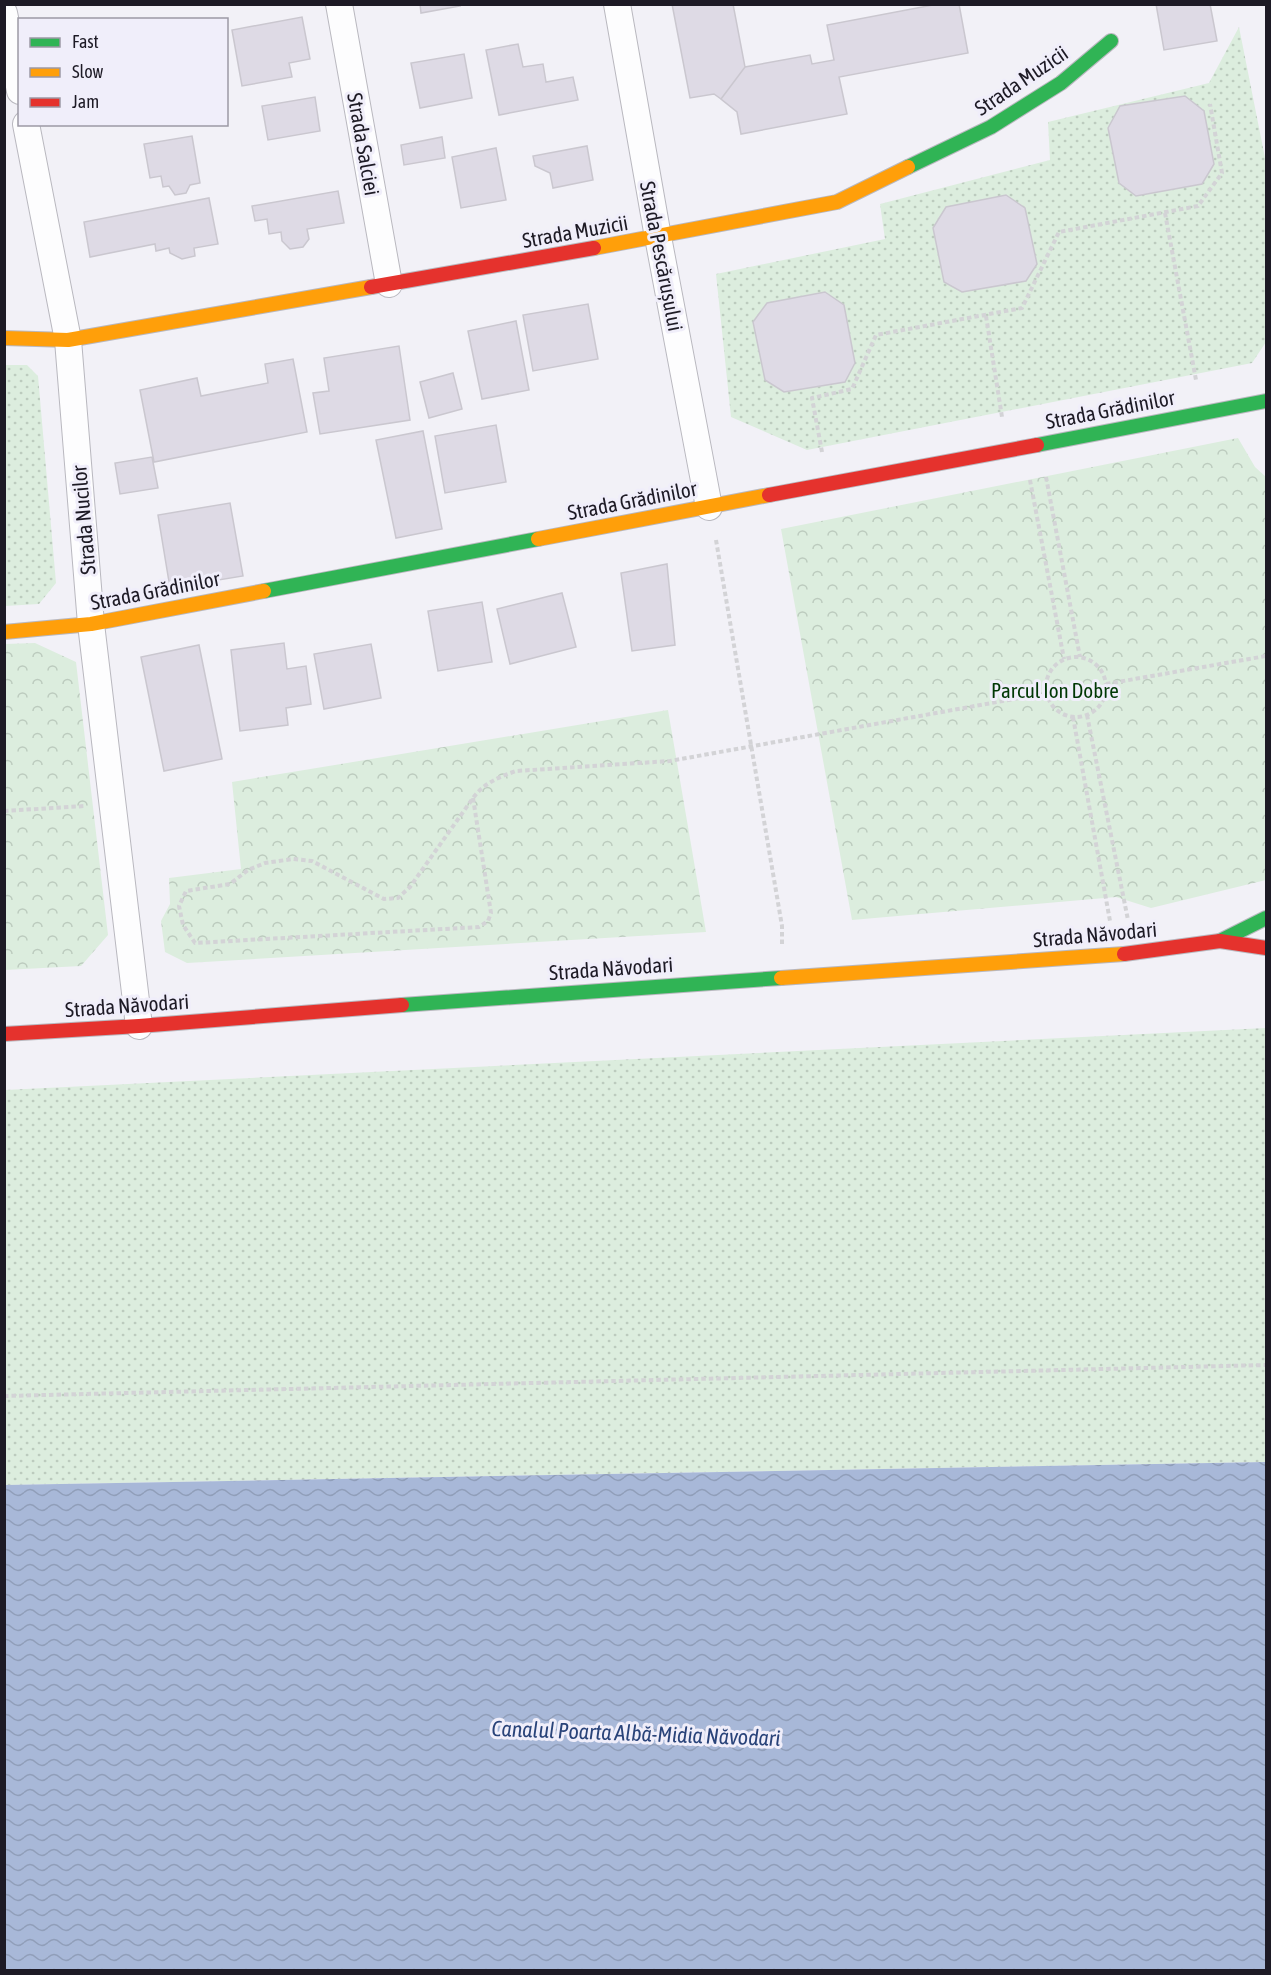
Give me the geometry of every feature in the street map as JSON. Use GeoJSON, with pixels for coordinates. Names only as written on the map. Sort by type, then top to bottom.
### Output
{"type":"FeatureCollection","features":[{"type":"Feature","properties":{"kind":"street","name":"Strada Salciei"},"geometry":{"type":"LineString","coordinates":[[339,4],[389,284]]}},
{"type":"Feature","properties":{"kind":"street","name":"Strada Pescărușului"},"geometry":{"type":"LineString","coordinates":[[616,4],[709,507]]}},
{"type":"Feature","properties":{"kind":"street"},"geometry":{"type":"LineString","coordinates":[[4,14],[18,81]]}},
{"type":"Feature","properties":{"kind":"street","name":"Strada Muzicii"},"geometry":{"type":"LineString","coordinates":[[4,338],[68,340],[658,237],[837,202],[991,127],[1060,83],[1111,41]]}},
{"type":"Feature","properties":{"kind":"street","name":"Strada Nucilor"},"geometry":{"type":"LineString","coordinates":[[26,126],[68,340],[91,624],[139,1026]]}},
{"type":"Feature","properties":{"kind":"street","name":"Strada Grădinilor"},"geometry":{"type":"LineString","coordinates":[[4,632],[91,624],[1266,401]]}},
{"type":"Feature","properties":{"kind":"street","name":"Strada Năvodari"},"geometry":{"type":"LineString","coordinates":[[1220,941],[1266,918]]}},
{"type":"Feature","properties":{"kind":"street","name":"Strada Năvodari"},"geometry":{"type":"LineString","coordinates":[[4,1034],[1116,955],[1220,941],[1266,948]]}},
{"type":"Feature","properties":{"kind":"path"},"geometry":{"type":"LineString","coordinates":[[827,484],[812,398],[852,389],[876,336],[1023,308],[1059,232],[1198,206],[1222,173],[1210,104]]}},
{"type":"Feature","properties":{"kind":"path"},"geometry":{"type":"LineString","coordinates":[[1165,213],[1202,413]]}},
{"type":"Feature","properties":{"kind":"path"},"geometry":{"type":"LineString","coordinates":[[986,316],[1008,450]]}},
{"type":"Feature","properties":{"kind":"path"},"geometry":{"type":"LineString","coordinates":[[1039,444],[1080,657]]}},
{"type":"Feature","properties":{"kind":"path"},"geometry":{"type":"LineString","coordinates":[[1023,447],[1064,659]]}},
{"type":"Feature","properties":{"kind":"path"},"geometry":{"type":"LineString","coordinates":[[709,507],[782,926],[783,977]]}},
{"type":"Feature","properties":{"kind":"path"},"geometry":{"type":"LineString","coordinates":[[1106,684],[1266,656]]}},
{"type":"Feature","properties":{"kind":"path"},"geometry":{"type":"LineString","coordinates":[[1080,657],[1095,663],[1104,676],[1106,694],[1096,710],[1087,715],[1073,717],[1056,709],[1050,702],[1046,683],[1056,665],[1064,659],[1080,657]]}},
{"type":"Feature","properties":{"kind":"path"},"geometry":{"type":"LineString","coordinates":[[473,798],[491,913],[488,921],[479,927],[195,944],[183,925],[180,906],[186,891],[230,884],[248,870],[265,863],[293,860],[312,861],[384,900],[398,898],[410,887],[473,798],[478,792],[497,777],[516,771],[670,761],[1047,693]]}},
{"type":"Feature","properties":{"kind":"path"},"geometry":{"type":"LineString","coordinates":[[1087,715],[1135,953]]}},
{"type":"Feature","properties":{"kind":"path"},"geometry":{"type":"LineString","coordinates":[[1073,717],[1116,955]]}},
{"type":"Feature","properties":{"kind":"path"},"geometry":{"type":"LineString","coordinates":[[4,811],[112,804]]}},
{"type":"Feature","properties":{"kind":"path"},"geometry":{"type":"LineString","coordinates":[[4,1396],[1266,1365]]}},
{"type":"Feature","properties":{"kind":"green space"},"geometry":{"type":"Polygon","coordinates":[[[1239,27],[1266,163],[1266,342],[1252,363],[807,450],[731,417],[716,274],[885,239],[880,204],[1050,160],[1048,122],[1209,83],[1239,27]]]}},
{"type":"Feature","properties":{"kind":"green space"},"geometry":{"type":"Polygon","coordinates":[[[5,365],[27,365],[38,376],[56,583],[39,604],[5,606],[5,365]]]}},
{"type":"Feature","properties":{"kind":"green space","name":"Parcul Ion Dobre"},"geometry":{"type":"Polygon","coordinates":[[[1238,438],[1255,467],[1266,477],[1266,880],[1151,908],[1116,897],[852,920],[781,529],[1238,438]]]}},
{"type":"Feature","properties":{"kind":"green space"},"geometry":{"type":"Polygon","coordinates":[[[35,643],[76,662],[108,935],[81,966],[5,970],[5,644],[35,643]]]}},
{"type":"Feature","properties":{"kind":"green space"},"geometry":{"type":"Polygon","coordinates":[[[668,710],[706,932],[187,963],[165,952],[161,921],[170,904],[169,878],[241,869],[232,782],[668,710]]]}},
{"type":"Feature","properties":{"kind":"green space"},"geometry":{"type":"Polygon","coordinates":[[[1266,1028],[1266,1462],[5,1485],[5,1090],[1266,1028]]]}},
{"type":"Feature","properties":{"kind":"water","name":"Canalul Poarta Albă-Midia Năvodari"},"geometry":{"type":"Polygon","coordinates":[[[1266,1462],[1266,1970],[5,1970],[5,1485],[1266,1462]]]}},
{"type":"Feature","properties":{"kind":"building"},"geometry":{"type":"Polygon","coordinates":[[[420,4],[459,4],[460,6],[421,13],[420,4]]]}},
{"type":"Feature","properties":{"kind":"building"},"geometry":{"type":"Polygon","coordinates":[[[672,4],[733,4],[745,67],[721,99],[714,94],[690,98],[672,4]]]}},
{"type":"Feature","properties":{"kind":"building"},"geometry":{"type":"Polygon","coordinates":[[[938,4],[959,4],[968,53],[839,77],[847,114],[741,134],[737,112],[721,99],[745,67],[810,55],[812,64],[834,60],[827,25],[938,4]]]}},
{"type":"Feature","properties":{"kind":"building"},"geometry":{"type":"Polygon","coordinates":[[[1156,4],[1210,4],[1217,41],[1164,50],[1156,4]]]}},
{"type":"Feature","properties":{"kind":"building"},"geometry":{"type":"Polygon","coordinates":[[[302,17],[310,59],[289,63],[292,77],[242,86],[232,30],[302,17]]]}},
{"type":"Feature","properties":{"kind":"building"},"geometry":{"type":"Polygon","coordinates":[[[518,44],[523,67],[543,64],[546,82],[573,77],[578,100],[499,115],[486,50],[518,44]]]}},
{"type":"Feature","properties":{"kind":"building"},"geometry":{"type":"Polygon","coordinates":[[[464,54],[472,98],[420,108],[411,63],[464,54]]]}},
{"type":"Feature","properties":{"kind":"building"},"geometry":{"type":"Polygon","coordinates":[[[1185,96],[1204,111],[1214,164],[1202,184],[1136,196],[1119,183],[1108,128],[1120,106],[1185,96]]]}},
{"type":"Feature","properties":{"kind":"building"},"geometry":{"type":"Polygon","coordinates":[[[315,97],[320,131],[268,140],[262,106],[315,97]]]}},
{"type":"Feature","properties":{"kind":"building"},"geometry":{"type":"Polygon","coordinates":[[[192,136],[200,183],[190,185],[186,193],[175,195],[169,186],[163,187],[161,176],[150,178],[144,144],[192,136]]]}},
{"type":"Feature","properties":{"kind":"building"},"geometry":{"type":"Polygon","coordinates":[[[442,137],[445,158],[404,165],[401,145],[442,137]]]}},
{"type":"Feature","properties":{"kind":"building"},"geometry":{"type":"Polygon","coordinates":[[[587,146],[593,180],[553,188],[550,173],[535,166],[533,156],[587,146]]]}},
{"type":"Feature","properties":{"kind":"building"},"geometry":{"type":"Polygon","coordinates":[[[496,148],[506,200],[461,208],[452,157],[496,148]]]}},
{"type":"Feature","properties":{"kind":"building"},"geometry":{"type":"Polygon","coordinates":[[[338,191],[344,223],[307,229],[309,239],[303,247],[290,249],[282,241],[281,232],[269,234],[267,219],[255,221],[252,206],[338,191]]]}},
{"type":"Feature","properties":{"kind":"building"},"geometry":{"type":"Polygon","coordinates":[[[1006,195],[1025,208],[1037,264],[1026,281],[962,292],[944,282],[933,228],[946,207],[1006,195]]]}},
{"type":"Feature","properties":{"kind":"building"},"geometry":{"type":"Polygon","coordinates":[[[209,198],[218,244],[194,248],[195,256],[182,259],[170,253],[169,248],[156,251],[155,244],[90,257],[84,222],[209,198]]]}},
{"type":"Feature","properties":{"kind":"building"},"geometry":{"type":"Polygon","coordinates":[[[825,292],[844,305],[855,363],[845,382],[784,392],[765,380],[753,322],[767,303],[825,292]]]}},
{"type":"Feature","properties":{"kind":"building"},"geometry":{"type":"Polygon","coordinates":[[[588,304],[598,359],[533,371],[523,315],[588,304]]]}},
{"type":"Feature","properties":{"kind":"building"},"geometry":{"type":"Polygon","coordinates":[[[516,321],[529,390],[482,399],[468,331],[516,321]]]}},
{"type":"Feature","properties":{"kind":"building"},"geometry":{"type":"Polygon","coordinates":[[[399,346],[410,420],[320,434],[313,393],[329,391],[324,358],[399,346]]]}},
{"type":"Feature","properties":{"kind":"building"},"geometry":{"type":"Polygon","coordinates":[[[293,359],[307,432],[154,462],[140,390],[197,378],[201,396],[268,383],[265,364],[293,359]]]}},
{"type":"Feature","properties":{"kind":"building"},"geometry":{"type":"Polygon","coordinates":[[[453,373],[462,409],[429,418],[420,382],[453,373]]]}},
{"type":"Feature","properties":{"kind":"building"},"geometry":{"type":"Polygon","coordinates":[[[496,425],[506,482],[445,493],[435,436],[496,425]]]}},
{"type":"Feature","properties":{"kind":"building"},"geometry":{"type":"Polygon","coordinates":[[[423,431],[442,529],[396,538],[376,440],[423,431]]]}},
{"type":"Feature","properties":{"kind":"building"},"geometry":{"type":"Polygon","coordinates":[[[152,457],[158,488],[120,494],[115,463],[152,457]]]}},
{"type":"Feature","properties":{"kind":"building"},"geometry":{"type":"Polygon","coordinates":[[[230,503],[243,576],[170,588],[158,515],[230,503]]]}},
{"type":"Feature","properties":{"kind":"building"},"geometry":{"type":"Polygon","coordinates":[[[667,564],[675,645],[632,651],[621,573],[667,564]]]}},
{"type":"Feature","properties":{"kind":"building"},"geometry":{"type":"Polygon","coordinates":[[[562,593],[576,647],[510,664],[497,609],[562,593]]]}},
{"type":"Feature","properties":{"kind":"building"},"geometry":{"type":"Polygon","coordinates":[[[482,602],[492,662],[438,671],[428,611],[482,602]]]}},
{"type":"Feature","properties":{"kind":"building"},"geometry":{"type":"Polygon","coordinates":[[[284,643],[287,669],[306,666],[311,704],[286,708],[288,725],[240,731],[231,650],[284,643]]]}},
{"type":"Feature","properties":{"kind":"building"},"geometry":{"type":"Polygon","coordinates":[[[371,644],[381,698],[324,709],[314,654],[371,644]]]}},
{"type":"Feature","properties":{"kind":"building"},"geometry":{"type":"Polygon","coordinates":[[[199,645],[222,759],[164,771],[141,657],[199,645]]]}},
{"type":"Feature","properties":{"kind":"traffic: fast"},"geometry":{"type":"LineString","coordinates":[[908,167],[991,127],[1061,83],[1111,41]]}},
{"type":"Feature","properties":{"kind":"traffic: fast"},"geometry":{"type":"LineString","coordinates":[[1037,445],[1266,401]]}},
{"type":"Feature","properties":{"kind":"traffic: fast"},"geometry":{"type":"LineString","coordinates":[[264,591],[538,539]]}},
{"type":"Feature","properties":{"kind":"traffic: fast"},"geometry":{"type":"LineString","coordinates":[[1220,941],[1266,918]]}},
{"type":"Feature","properties":{"kind":"traffic: fast"},"geometry":{"type":"LineString","coordinates":[[402,1005],[781,978]]}},
{"type":"Feature","properties":{"kind":"traffic: slow"},"geometry":{"type":"LineString","coordinates":[[594,248],[837,202],[908,167]]}},
{"type":"Feature","properties":{"kind":"traffic: slow"},"geometry":{"type":"LineString","coordinates":[[4,338],[68,340],[371,287]]}},
{"type":"Feature","properties":{"kind":"traffic: slow"},"geometry":{"type":"LineString","coordinates":[[538,539],[769,495]]}},
{"type":"Feature","properties":{"kind":"traffic: slow"},"geometry":{"type":"LineString","coordinates":[[4,632],[91,624],[264,591]]}},
{"type":"Feature","properties":{"kind":"traffic: slow"},"geometry":{"type":"LineString","coordinates":[[781,978],[1124,954]]}},
{"type":"Feature","properties":{"kind":"traffic: jam"},"geometry":{"type":"LineString","coordinates":[[371,287],[594,248]]}},
{"type":"Feature","properties":{"kind":"traffic: jam"},"geometry":{"type":"LineString","coordinates":[[769,495],[1037,445]]}},
{"type":"Feature","properties":{"kind":"traffic: jam"},"geometry":{"type":"LineString","coordinates":[[1124,954],[1220,941],[1266,948]]}},
{"type":"Feature","properties":{"kind":"traffic: jam"},"geometry":{"type":"LineString","coordinates":[[4,1034],[139,1026],[402,1005]]}}]}
